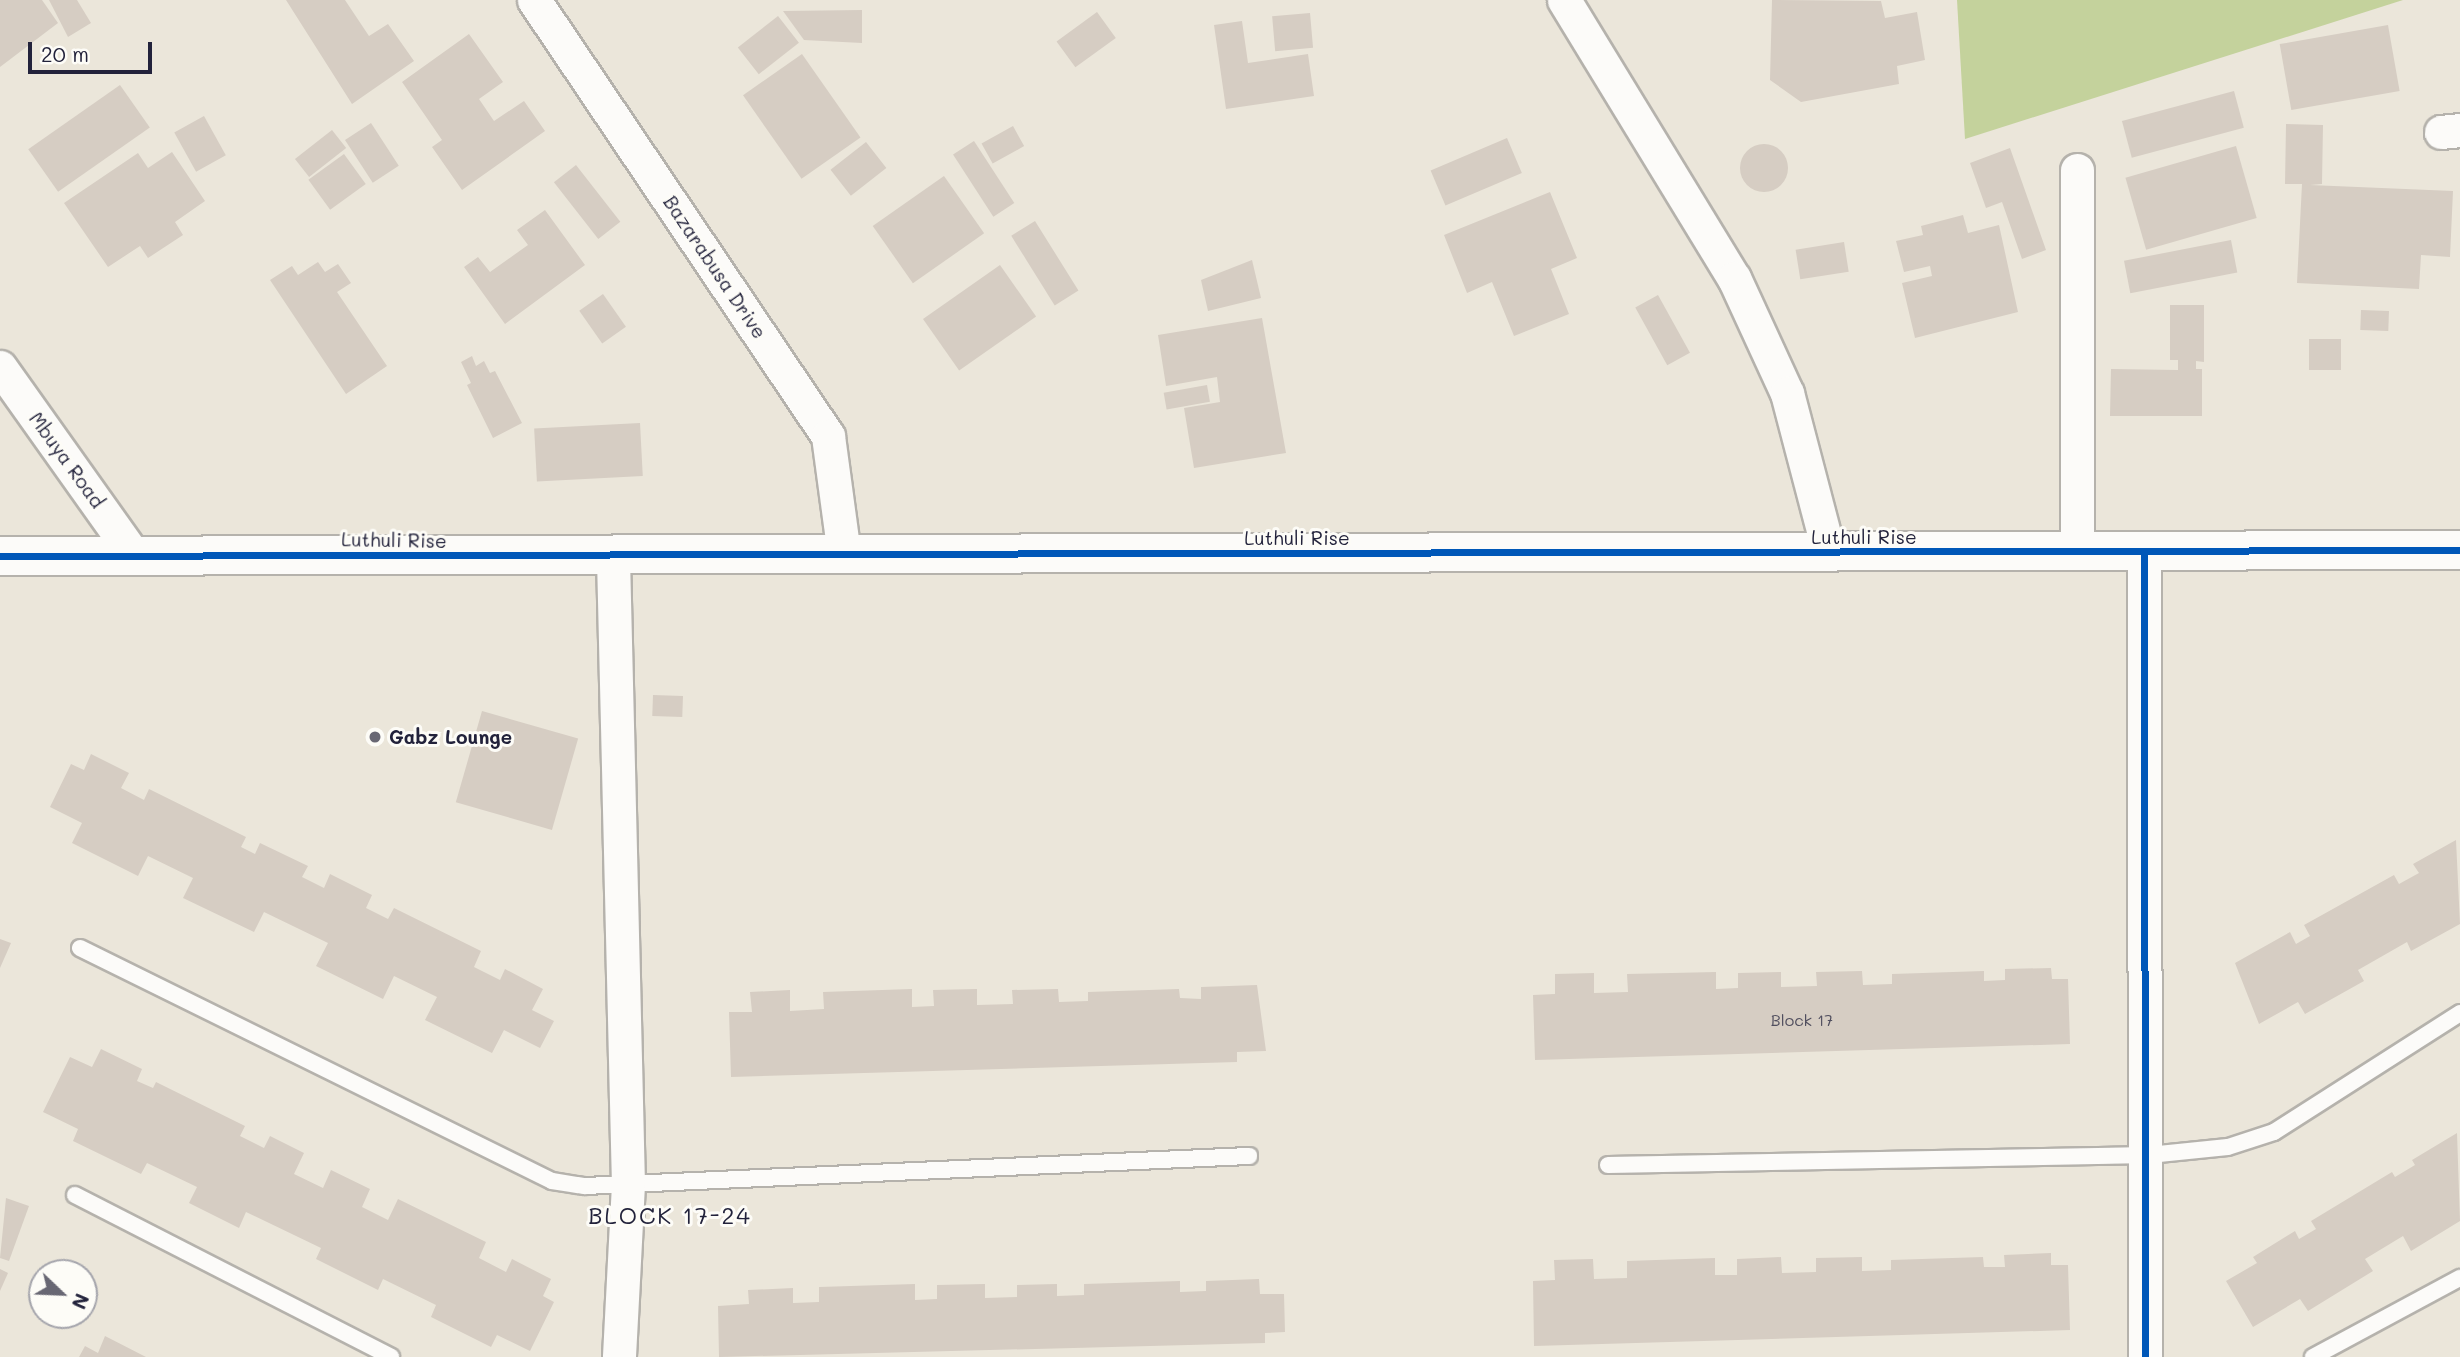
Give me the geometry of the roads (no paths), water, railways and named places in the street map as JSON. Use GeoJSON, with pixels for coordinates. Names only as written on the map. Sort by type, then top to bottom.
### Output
{"type":"FeatureCollection","features":[{"type":"Feature","properties":{"kind":"street","name":"Bazarabusa Drive"},"geometry":{"type":"LineString","coordinates":[[534,0],[828,436],[844,554]]}},
{"type":"Feature","properties":{"kind":"street"},"geometry":{"type":"LineString","coordinates":[[1564,0],[1734,278],[1787,393],[1829,553]]}},
{"type":"Feature","properties":{"kind":"street"},"geometry":{"type":"LineString","coordinates":[[2077,170],[2077,552]]}},
{"type":"Feature","properties":{"kind":"street","name":"Mbuya Road"},"geometry":{"type":"LineString","coordinates":[[0,367],[134,554]]}},
{"type":"Feature","properties":{"kind":"street","name":"Luthuli Rise"},"geometry":{"type":"LineString","coordinates":[[0,556],[134,554],[612,558],[844,554],[2460,550]]}},
{"type":"Feature","properties":{"kind":"street"},"geometry":{"type":"LineString","coordinates":[[2144,551],[2149,1155],[2145,1357]]}},
{"type":"Feature","properties":{"kind":"street"},"geometry":{"type":"LineString","coordinates":[[612,558],[628,1184],[619,1357]]}},
{"type":"Feature","properties":{"kind":"lane"},"geometry":{"type":"LineString","coordinates":[[80,948],[552,1181],[628,1184],[1249,1156]]}},
{"type":"Feature","properties":{"kind":"lane"},"geometry":{"type":"LineString","coordinates":[[1608,1165],[2149,1155],[2228,1147],[2274,1132],[2460,1013]]}},
{"type":"Feature","properties":{"kind":"lane"},"geometry":{"type":"LineString","coordinates":[[75,1195],[390,1357]]}},
{"type":"Feature","properties":{"kind":"lane"},"geometry":{"type":"LineString","coordinates":[[2313,1357],[2460,1278]]}},
{"type":"Feature","properties":{"kind":"place","name":"Gabz Lounge"},"geometry":{"type":"Point","coordinates":[375,737]}},
{"type":"Feature","properties":{"kind":"district","name":"BLOCK 17-24"},"geometry":{"type":"Point","coordinates":[670,1215]}}]}
